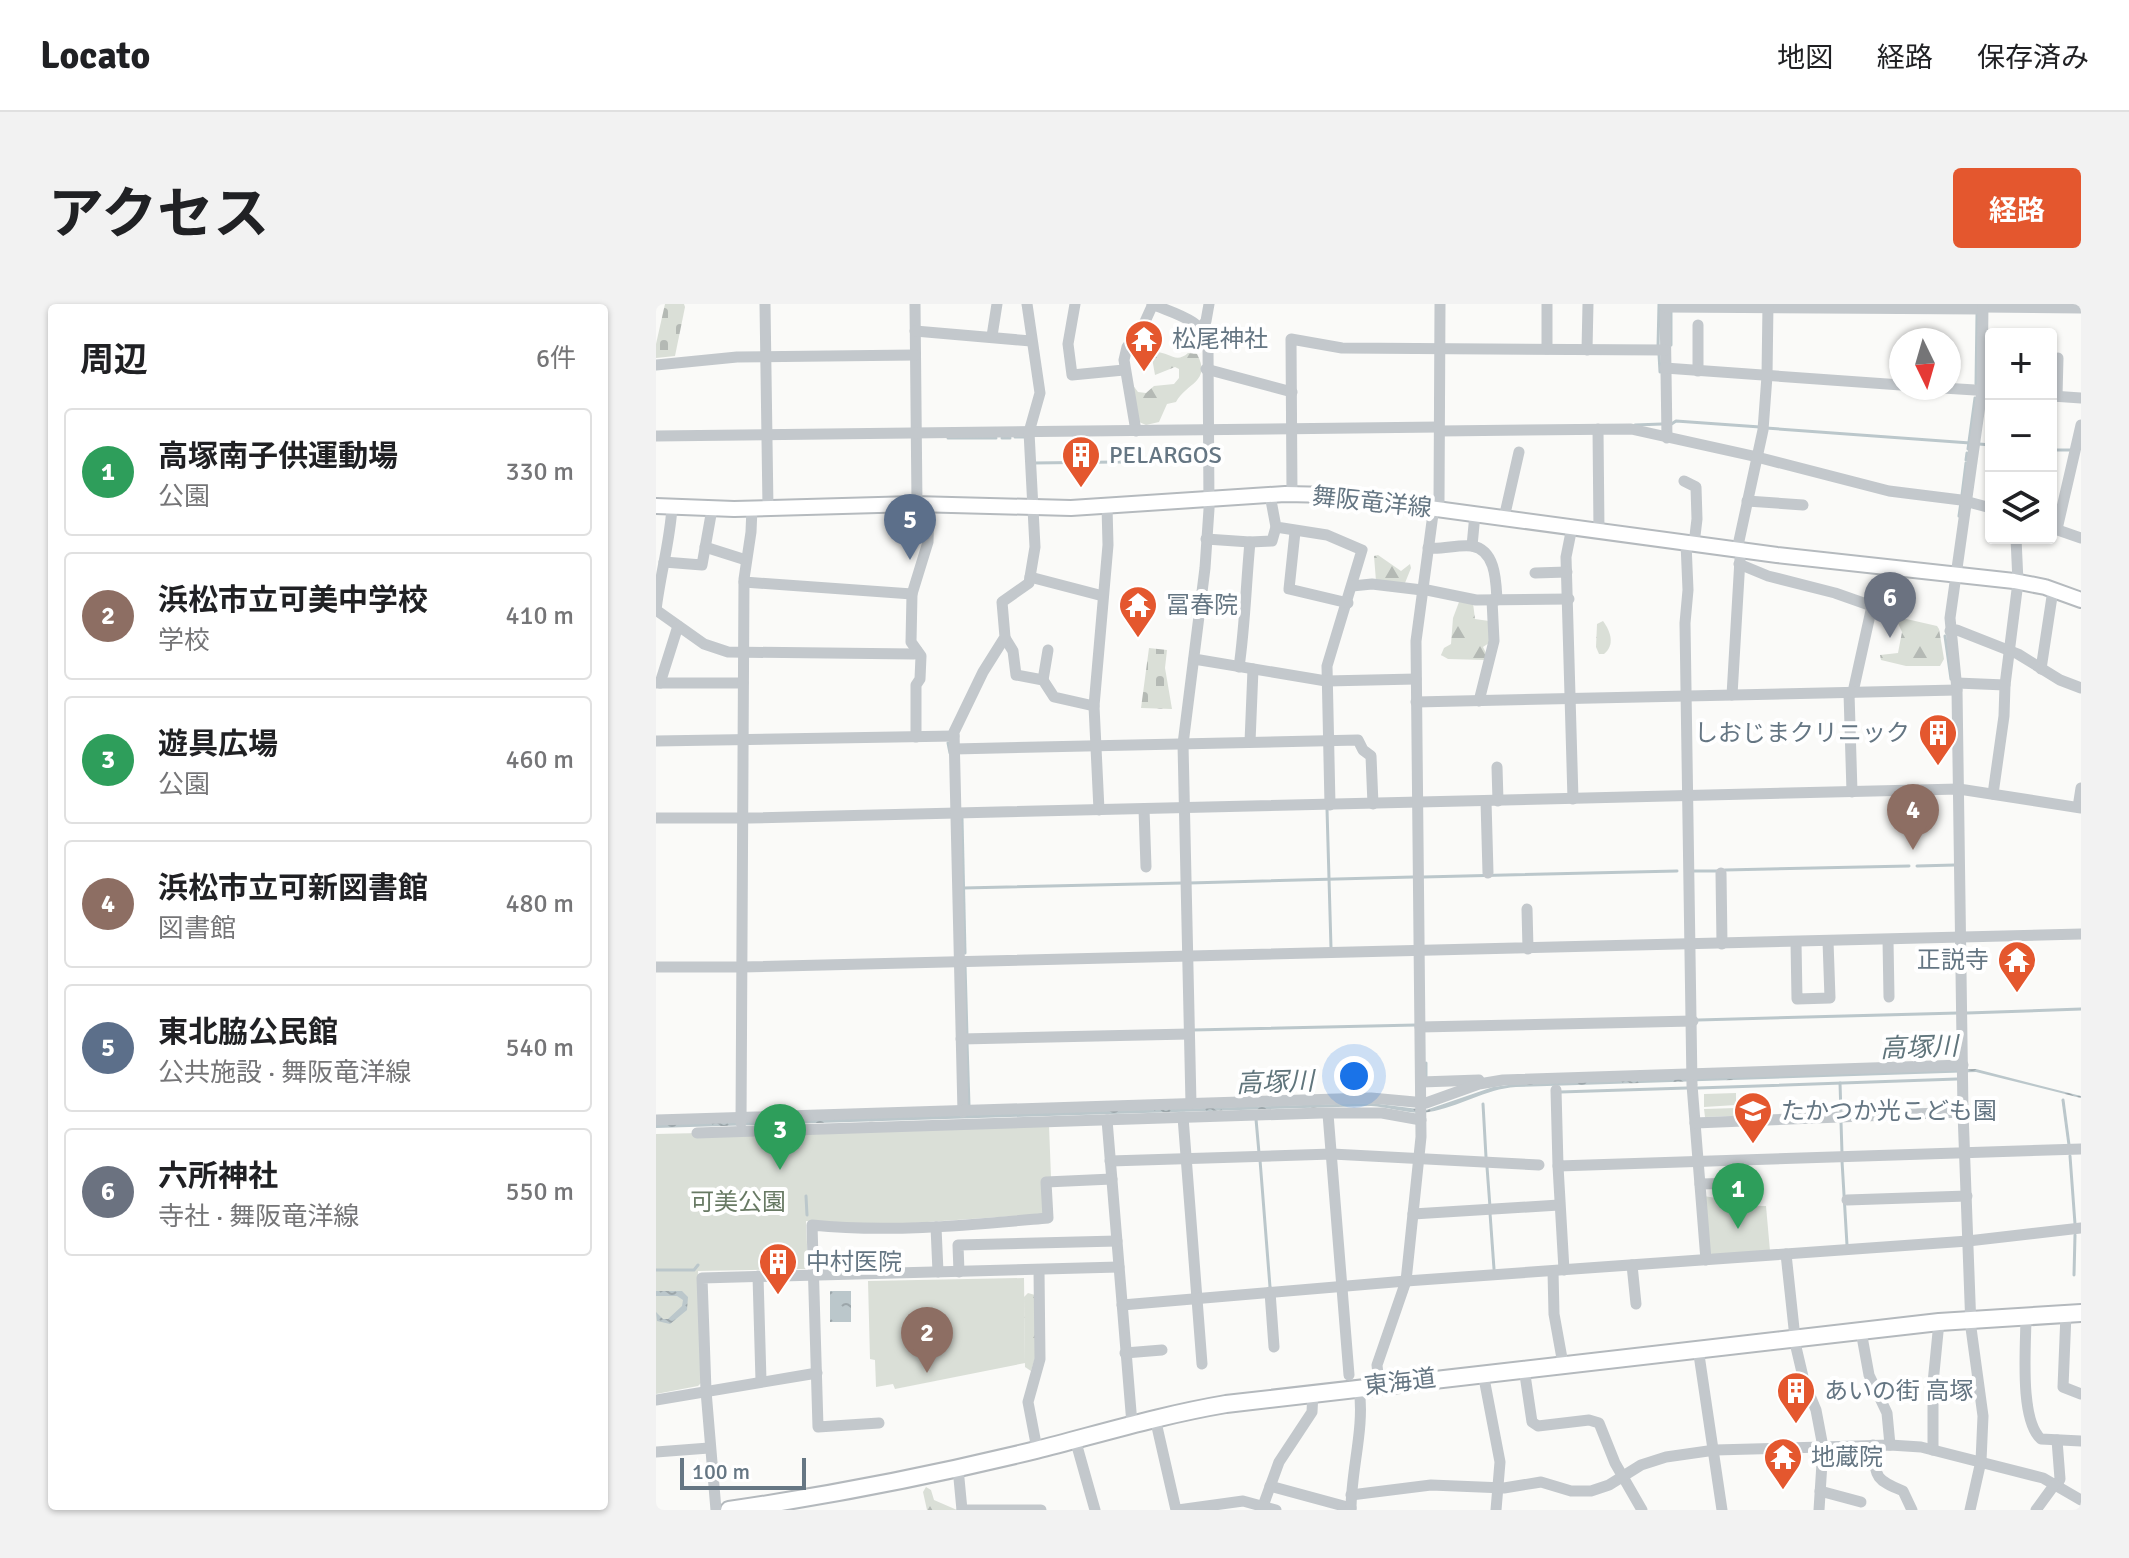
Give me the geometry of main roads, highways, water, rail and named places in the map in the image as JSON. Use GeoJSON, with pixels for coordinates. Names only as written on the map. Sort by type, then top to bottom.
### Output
{"type":"FeatureCollection","features":[{"type":"Feature","properties":{"kind":"highway","name":"東海道"},"geometry":{"type":"LineString","coordinates":[[729,1510],[800,1505],[1155,1418],[1313,1392],[1354,1381],[1379,1384],[1939,1322],[2073,1313]]}},
{"type":"Feature","properties":{"kind":"main road","name":"舞阪竜洋線"},"geometry":{"type":"LineString","coordinates":[[656,506],[712,509],[923,504],[1031,508],[1292,494],[1345,496],[1690,543],[1739,555],[2018,582],[2081,600]]}},
{"type":"Feature","properties":{"kind":"water"},"geometry":{"type":"Polygon","coordinates":[[[1976,1069],[2081,1098],[1976,1072],[1516,1087],[1422,1113],[1371,1106],[656,1128],[656,1124],[1371,1103],[1426,1110],[1493,1087],[1516,1084],[1976,1069]]]}},
{"type":"Feature","properties":{"kind":"water"},"geometry":{"type":"Polygon","coordinates":[[[743,1191],[743,1197],[775,1204],[774,1211],[760,1215],[739,1204],[728,1212],[728,1197],[732,1197],[732,1192],[743,1191]]]}},
{"type":"Feature","properties":{"kind":"water"},"geometry":{"type":"Polygon","coordinates":[[[656,1291],[682,1291],[688,1297],[687,1310],[670,1324],[657,1321],[656,1312],[663,1319],[668,1319],[682,1306],[683,1300],[677,1296],[656,1296],[656,1291]]]}},
{"type":"Feature","properties":{"kind":"water"},"geometry":{"type":"Polygon","coordinates":[[[830,1291],[851,1291],[851,1322],[830,1322],[830,1291]]]}},
{"type":"Feature","properties":{"kind":"waterway"},"geometry":{"type":"LineString","coordinates":[[1658,347],[1659,304]]}},
{"type":"Feature","properties":{"kind":"waterway"},"geometry":{"type":"LineString","coordinates":[[1671,309],[1671,345]]}},
{"type":"Feature","properties":{"kind":"waterway"},"geometry":{"type":"LineString","coordinates":[[1976,384],[1977,314]]}},
{"type":"Feature","properties":{"kind":"waterway"},"geometry":{"type":"LineString","coordinates":[[1659,354],[1660,372]]}},
{"type":"Feature","properties":{"kind":"waterway"},"geometry":{"type":"LineString","coordinates":[[1968,449],[1975,398]]}},
{"type":"Feature","properties":{"kind":"waterway"},"geometry":{"type":"LineString","coordinates":[[1670,425],[1676,421],[1760,427]]}},
{"type":"Feature","properties":{"kind":"waterway"},"geometry":{"type":"LineString","coordinates":[[1635,425],[1662,424]]}},
{"type":"Feature","properties":{"kind":"waterway"},"geometry":{"type":"LineString","coordinates":[[1766,428],[1970,443]]}},
{"type":"Feature","properties":{"kind":"waterway"},"geometry":{"type":"LineString","coordinates":[[1015,437],[1024,437]]}},
{"type":"Feature","properties":{"kind":"waterway"},"geometry":{"type":"LineString","coordinates":[[948,438],[996,438]]}},
{"type":"Feature","properties":{"kind":"waterway"},"geometry":{"type":"LineString","coordinates":[[1002,438],[1010,438]]}},
{"type":"Feature","properties":{"kind":"waterway"},"geometry":{"type":"LineString","coordinates":[[1979,444],[1985,444]]}},
{"type":"Feature","properties":{"kind":"waterway"},"geometry":{"type":"LineString","coordinates":[[2057,450],[2072,450]]}},
{"type":"Feature","properties":{"kind":"waterway"},"geometry":{"type":"LineString","coordinates":[[1966,460],[1967,453]]}},
{"type":"Feature","properties":{"kind":"waterway"},"geometry":{"type":"LineString","coordinates":[[1033,463],[1201,461]]}},
{"type":"Feature","properties":{"kind":"waterway"},"geometry":{"type":"LineString","coordinates":[[1962,495],[1966,463]]}},
{"type":"Feature","properties":{"kind":"waterway"},"geometry":{"type":"LineString","coordinates":[[1959,516],[1961,502]]}},
{"type":"Feature","properties":{"kind":"waterway"},"geometry":{"type":"LineString","coordinates":[[1945,636],[1951,679]]}},
{"type":"Feature","properties":{"kind":"waterway"},"geometry":{"type":"LineString","coordinates":[[948,743],[950,753]]}},
{"type":"Feature","properties":{"kind":"waterway"},"geometry":{"type":"LineString","coordinates":[[1327,809],[1331,948]]}},
{"type":"Feature","properties":{"kind":"waterway"},"geometry":{"type":"LineString","coordinates":[[962,818],[965,953]]}},
{"type":"Feature","properties":{"kind":"waterway"},"geometry":{"type":"LineString","coordinates":[[1917,866],[1955,865]]}},
{"type":"Feature","properties":{"kind":"waterway"},"geometry":{"type":"LineString","coordinates":[[1725,870],[1909,866]]}},
{"type":"Feature","properties":{"kind":"waterway"},"geometry":{"type":"LineString","coordinates":[[1423,877],[1677,871]]}},
{"type":"Feature","properties":{"kind":"waterway"},"geometry":{"type":"LineString","coordinates":[[1693,871],[1717,871]]}},
{"type":"Feature","properties":{"kind":"waterway"},"geometry":{"type":"LineString","coordinates":[[1189,883],[1413,877]]}},
{"type":"Feature","properties":{"kind":"waterway"},"geometry":{"type":"LineString","coordinates":[[963,888],[1183,883]]}},
{"type":"Feature","properties":{"kind":"waterway"},"geometry":{"type":"LineString","coordinates":[[965,964],[967,1036]]}},
{"type":"Feature","properties":{"kind":"waterway"},"geometry":{"type":"LineString","coordinates":[[1967,1013],[2081,1009]]}},
{"type":"Feature","properties":{"kind":"waterway"},"geometry":{"type":"LineString","coordinates":[[1698,1020],[1958,1013]]}},
{"type":"Feature","properties":{"kind":"waterway"},"geometry":{"type":"LineString","coordinates":[[1193,1030],[1416,1025]]}},
{"type":"Feature","properties":{"kind":"waterway"},"geometry":{"type":"LineString","coordinates":[[967,1042],[969,1106]]}},
{"type":"Feature","properties":{"kind":"waterway"},"geometry":{"type":"LineString","coordinates":[[1426,1063],[1426,1078]]}},
{"type":"Feature","properties":{"kind":"waterway"},"geometry":{"type":"LineString","coordinates":[[1698,1088],[1957,1079]]}},
{"type":"Feature","properties":{"kind":"waterway"},"geometry":{"type":"LineString","coordinates":[[1840,1083],[1841,1114]]}},
{"type":"Feature","properties":{"kind":"waterway"},"geometry":{"type":"LineString","coordinates":[[1560,1092],[1687,1088]]}},
{"type":"Feature","properties":{"kind":"waterway"},"geometry":{"type":"LineString","coordinates":[[2063,1100],[2069,1145]]}},
{"type":"Feature","properties":{"kind":"waterway"},"geometry":{"type":"LineString","coordinates":[[1483,1104],[1486,1157]]}},
{"type":"Feature","properties":{"kind":"waterway"},"geometry":{"type":"LineString","coordinates":[[1256,1119],[1259,1153]]}},
{"type":"Feature","properties":{"kind":"waterway"},"geometry":{"type":"LineString","coordinates":[[1841,1122],[1842,1153]]}},
{"type":"Feature","properties":{"kind":"waterway"},"geometry":{"type":"LineString","coordinates":[[2070,1156],[2075,1224]]}},
{"type":"Feature","properties":{"kind":"waterway"},"geometry":{"type":"LineString","coordinates":[[1260,1160],[1270,1287]]}},
{"type":"Feature","properties":{"kind":"waterway"},"geometry":{"type":"LineString","coordinates":[[1842,1161],[1847,1245]]}},
{"type":"Feature","properties":{"kind":"waterway"},"geometry":{"type":"LineString","coordinates":[[1487,1167],[1490,1207]]}},
{"type":"Feature","properties":{"kind":"waterway"},"geometry":{"type":"LineString","coordinates":[[806,1196],[807,1215]]}},
{"type":"Feature","properties":{"kind":"waterway"},"geometry":{"type":"LineString","coordinates":[[1490,1213],[1494,1269]]}},
{"type":"Feature","properties":{"kind":"waterway"},"geometry":{"type":"LineString","coordinates":[[2074,1275],[2075,1235]]}},
{"type":"Feature","properties":{"kind":"waterway"},"geometry":{"type":"LineString","coordinates":[[656,1270],[694,1270],[698,1265]]}},
{"type":"Feature","properties":{"kind":"place","name":"松尾神社"},"geometry":{"type":"Point","coordinates":[1144,373]}},
{"type":"Feature","properties":{"kind":"place","name":"PELARGOS"},"geometry":{"type":"Point","coordinates":[1081,489]}},
{"type":"Feature","properties":{"kind":"place","name":"東北脇公民館"},"geometry":{"type":"Point","coordinates":[910,560]}},
{"type":"Feature","properties":{"kind":"place","name":"六所神社"},"geometry":{"type":"Point","coordinates":[1890,638]}},
{"type":"Feature","properties":{"kind":"place","name":"冨春院"},"geometry":{"type":"Point","coordinates":[1138,639]}},
{"type":"Feature","properties":{"kind":"place","name":"しおじまクリニック"},"geometry":{"type":"Point","coordinates":[1938,767]}},
{"type":"Feature","properties":{"kind":"place","name":"浜松市立可新図書館"},"geometry":{"type":"Point","coordinates":[1913,850]}},
{"type":"Feature","properties":{"kind":"place","name":"正説寺"},"geometry":{"type":"Point","coordinates":[2017,994]}},
{"type":"Feature","properties":{"kind":"place","name":"たかつか光こども園"},"geometry":{"type":"Point","coordinates":[1753,1145]}},
{"type":"Feature","properties":{"kind":"place","name":"遊具広場"},"geometry":{"type":"Point","coordinates":[780,1170]}},
{"type":"Feature","properties":{"kind":"place","name":"高塚南子供運動場"},"geometry":{"type":"Point","coordinates":[1738,1229]}},
{"type":"Feature","properties":{"kind":"place","name":"中村医院"},"geometry":{"type":"Point","coordinates":[778,1296]}},
{"type":"Feature","properties":{"kind":"place","name":"浜松市立可美中学校"},"geometry":{"type":"Point","coordinates":[927,1373]}},
{"type":"Feature","properties":{"kind":"place","name":"あいの街 高塚"},"geometry":{"type":"Point","coordinates":[1796,1425]}},
{"type":"Feature","properties":{"kind":"place","name":"地蔵院"},"geometry":{"type":"Point","coordinates":[1783,1491]}},
{"type":"Feature","properties":{"kind":"water label","name":"高塚川"},"geometry":{"type":"Point","coordinates":[1919,1048]}},
{"type":"Feature","properties":{"kind":"water label","name":"高塚川"},"geometry":{"type":"Point","coordinates":[1275,1083]}},
{"type":"Feature","properties":{"kind":"park label","name":"可美公園"},"geometry":{"type":"Point","coordinates":[738,1202]}}]}
